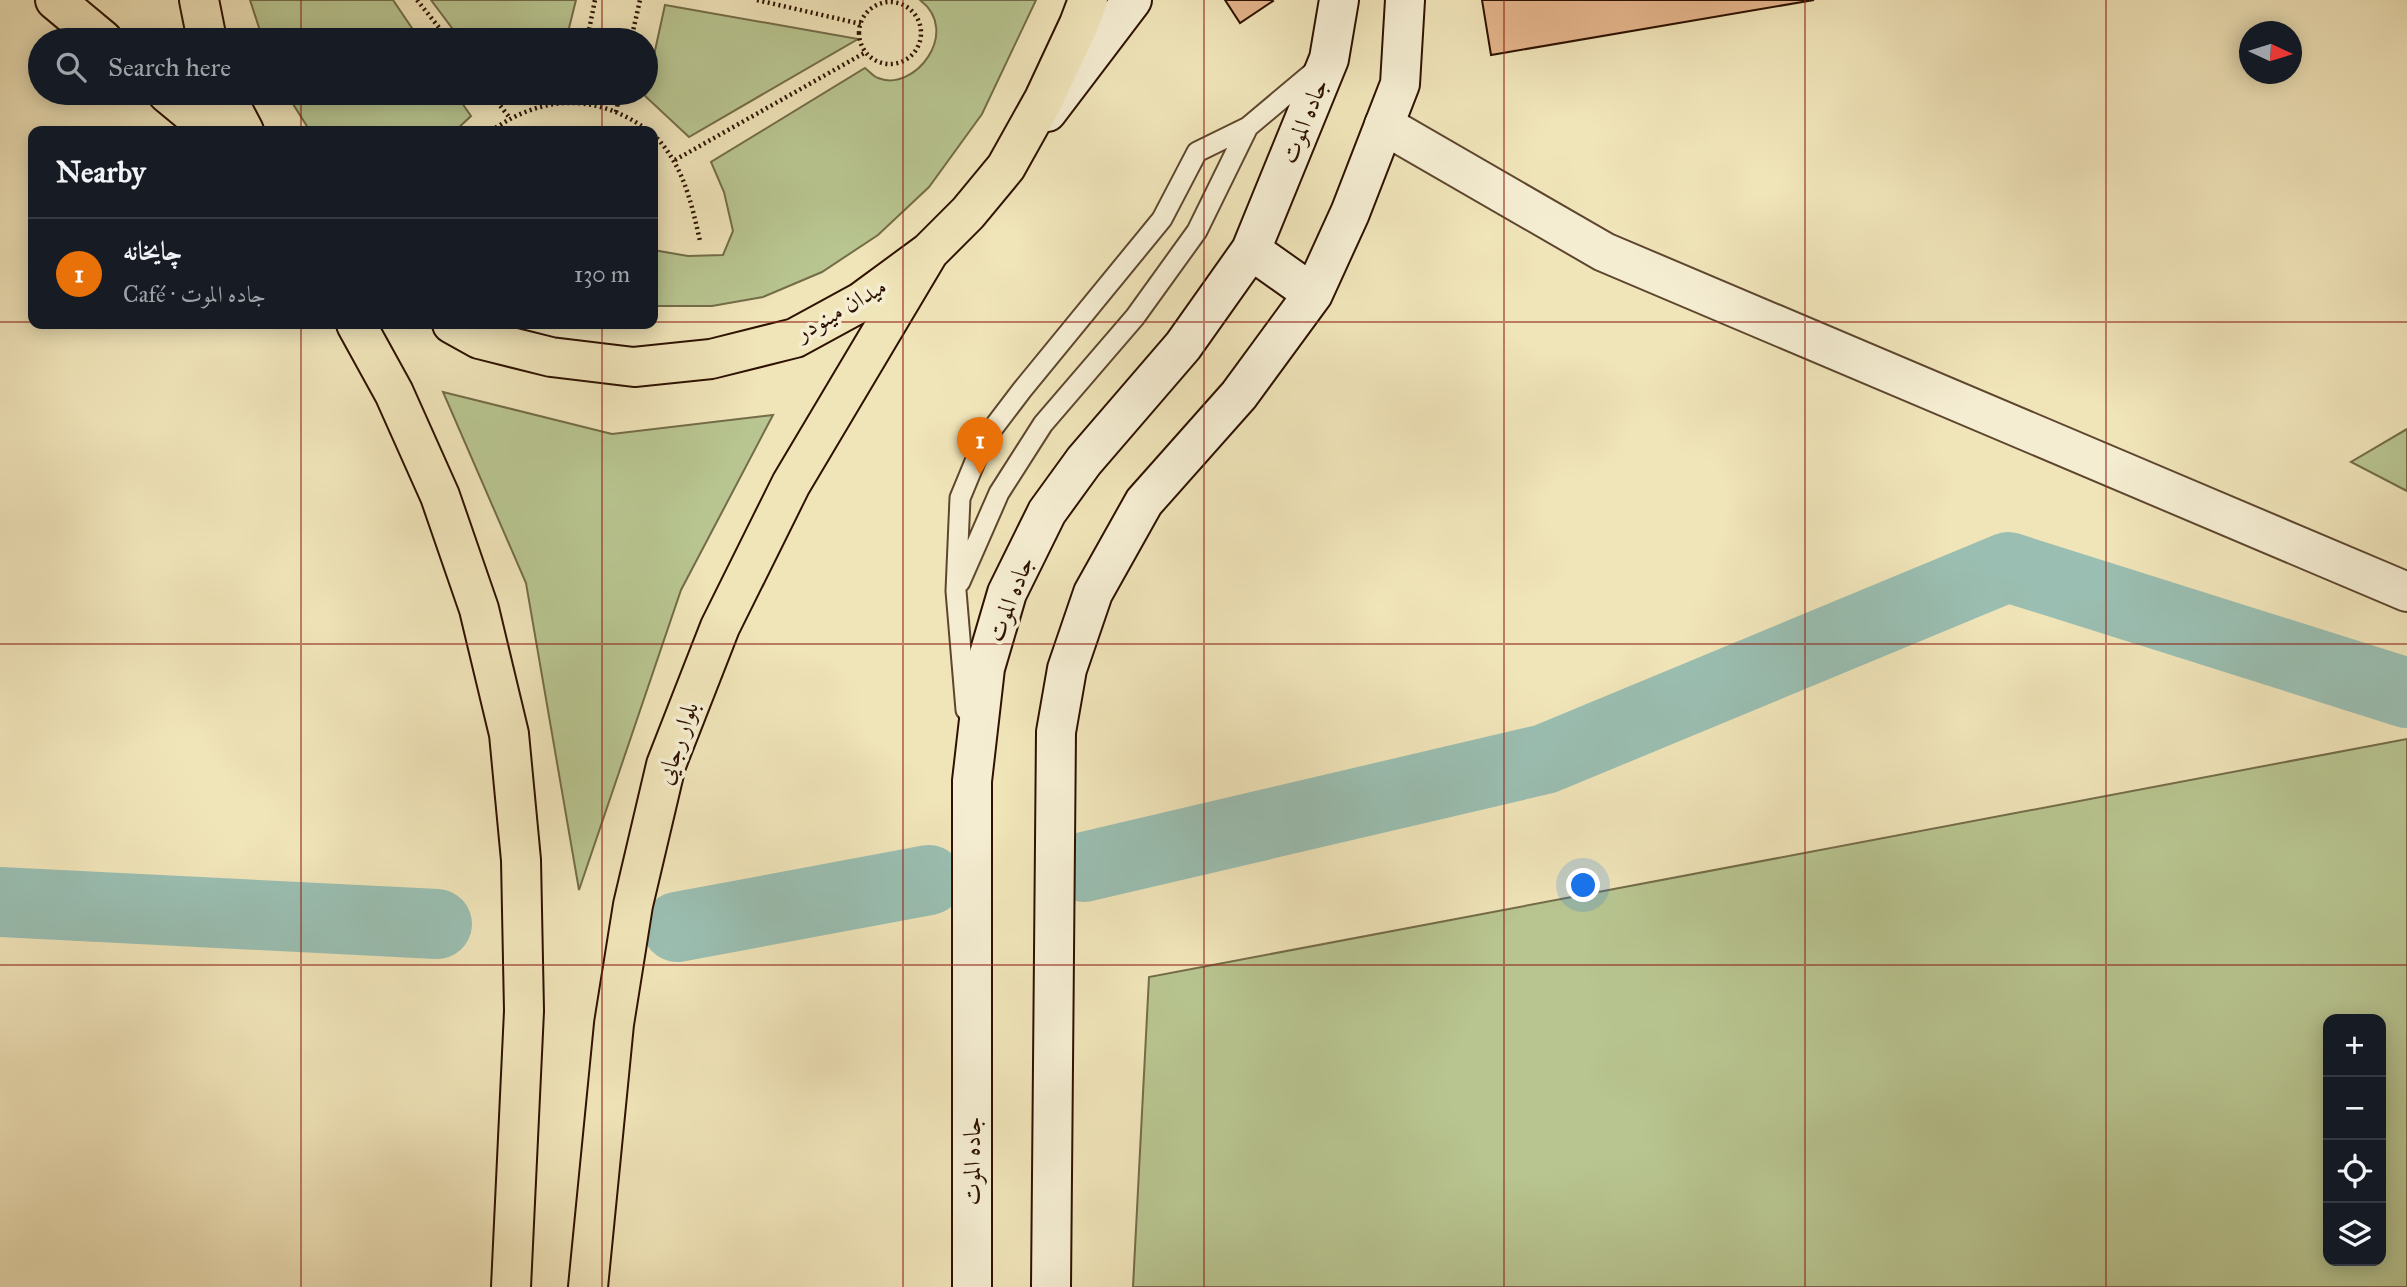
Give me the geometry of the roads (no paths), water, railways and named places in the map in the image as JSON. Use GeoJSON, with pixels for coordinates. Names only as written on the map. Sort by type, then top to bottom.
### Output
{"type":"FeatureCollection","features":[{"type":"Feature","properties":{"kind":"main road"},"geometry":{"type":"LineString","coordinates":[[55,0],[89,28]]}},
{"type":"Feature","properties":{"kind":"main road"},"geometry":{"type":"LineString","coordinates":[[199,0],[205,28]]}},
{"type":"Feature","properties":{"kind":"main road","name":"میدان مینودر"},"geometry":{"type":"LineString","coordinates":[[461,329],[479,339],[551,357],[634,367],[711,359],[795,338],[861,302],[929,252],[968,213],[1006,167],[1044,99],[1088,0]]}},
{"type":"Feature","properties":{"kind":"main road"},"geometry":{"type":"LineString","coordinates":[[1006,167],[1132,0]]}},
{"type":"Feature","properties":{"kind":"main road","name":"جاده الموت"},"geometry":{"type":"LineString","coordinates":[[972,1287],[972,781],[985,668],[1007,593],[1047,512],[1084,461],[1184,346],[1251,250],[1329,59],[1339,0]]}},
{"type":"Feature","properties":{"kind":"main road"},"geometry":{"type":"LineString","coordinates":[[1400,84],[1405,0]]}},
{"type":"Feature","properties":{"kind":"main road"},"geometry":{"type":"LineString","coordinates":[[1051,1287],[1056,732],[1067,669],[1093,593],[1144,502],[1239,396],[1313,293],[1350,213],[1400,84],[1424,0]]}},
{"type":"Feature","properties":{"kind":"main road"},"geometry":{"type":"LineString","coordinates":[[182,105],[207,126]]}},
{"type":"Feature","properties":{"kind":"main road"},"geometry":{"type":"LineString","coordinates":[[230,105],[241,126]]}},
{"type":"Feature","properties":{"kind":"main road"},"geometry":{"type":"LineString","coordinates":[[1384,125],[1604,252],[2407,592]]}},
{"type":"Feature","properties":{"kind":"main road"},"geometry":{"type":"LineString","coordinates":[[1251,250],[1313,293]]}},
{"type":"Feature","properties":{"kind":"main road","name":"بلوار رجایی"},"geometry":{"type":"LineString","coordinates":[[588,1287],[614,1024],[634,905],[666,765],[720,627],[791,484],[929,252]]}},
{"type":"Feature","properties":{"kind":"main road"},"geometry":{"type":"LineString","coordinates":[[359,329],[394,393],[440,496],[479,609],[509,734],[521,860],[524,1011],[511,1287]]}},
{"type":"Feature","properties":{"kind":"lane"},"geometry":{"type":"LineString","coordinates":[[972,781],[956,592],[960,498],[984,440],[1162,219],[1197,152],[1248,127],[1329,59]]}},
{"type":"Feature","properties":{"kind":"lane"},"geometry":{"type":"LineString","coordinates":[[956,592],[999,493],[1042,424],[1135,317],[1197,231],[1248,127]]}},
{"type":"Feature","properties":{"kind":"waterway"},"geometry":{"type":"LineString","coordinates":[[1084,867],[1545,759],[2008,567],[2407,693]]}},
{"type":"Feature","properties":{"kind":"waterway"},"geometry":{"type":"LineString","coordinates":[[677,927],[929,880]]}},
{"type":"Feature","properties":{"kind":"waterway"},"geometry":{"type":"LineString","coordinates":[[0,902],[437,924]]}},
{"type":"Feature","properties":{"kind":"place","name":"چایخانه"},"geometry":{"type":"Point","coordinates":[980,475]}}]}
